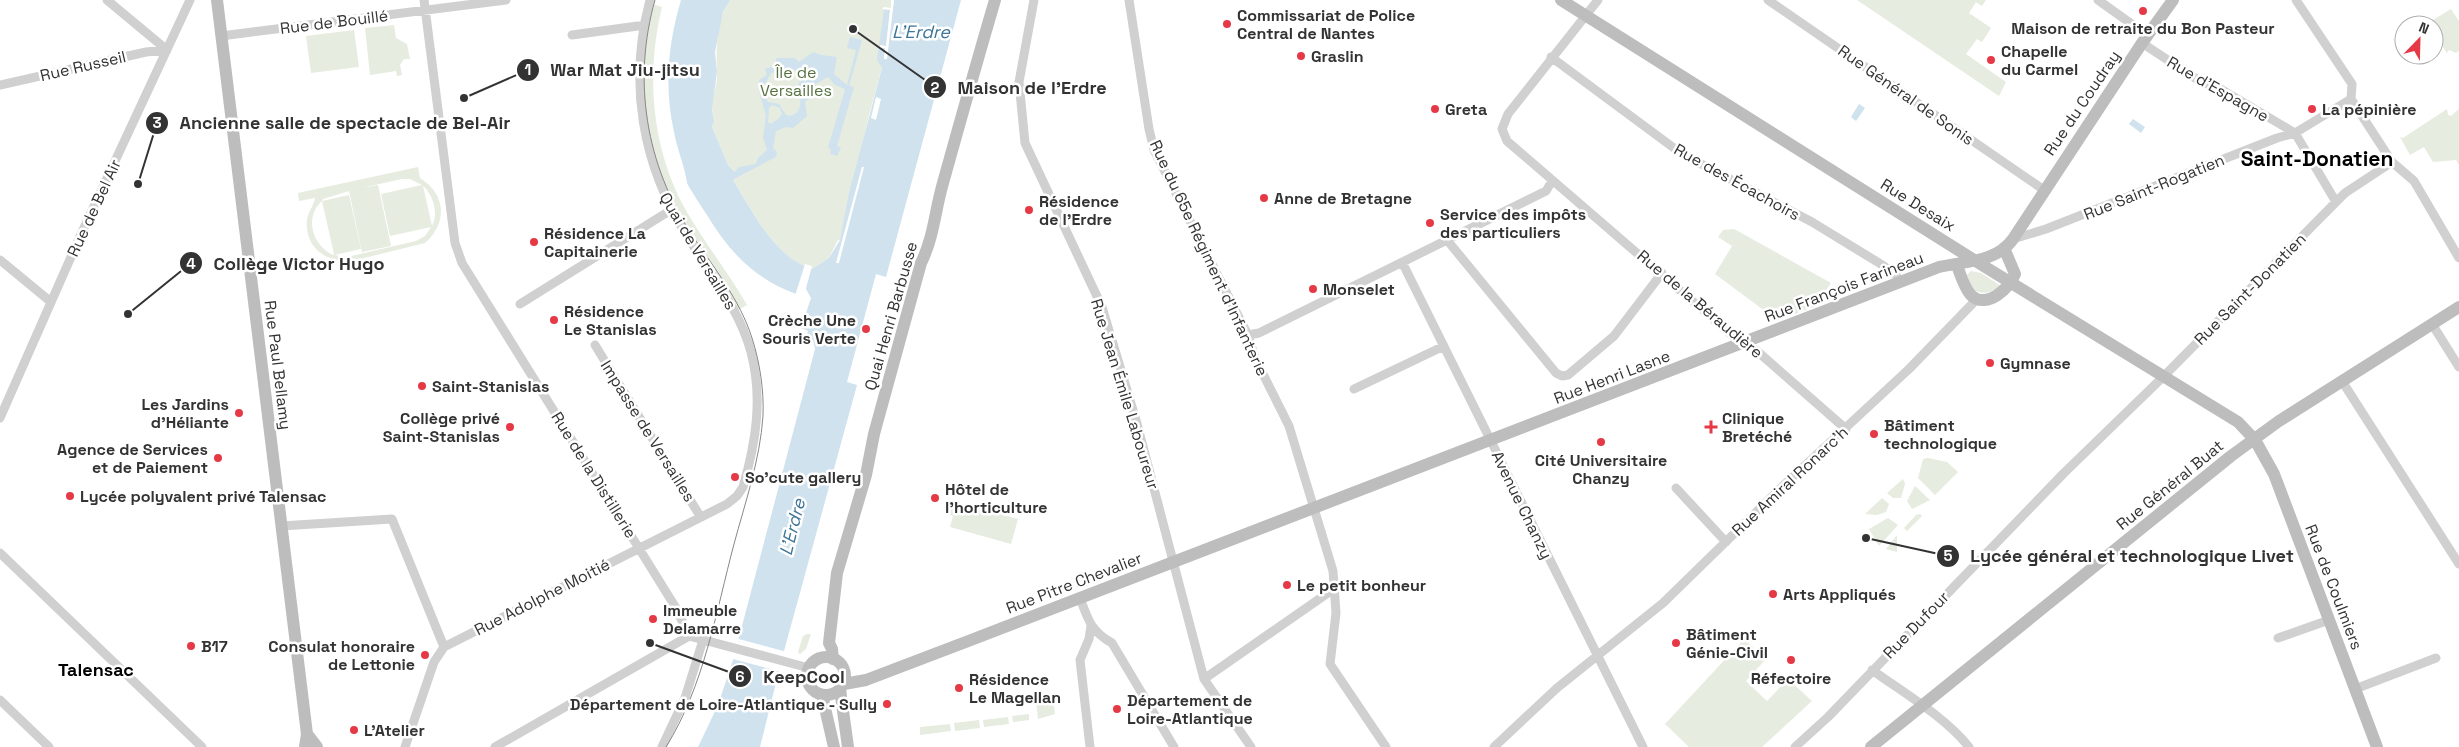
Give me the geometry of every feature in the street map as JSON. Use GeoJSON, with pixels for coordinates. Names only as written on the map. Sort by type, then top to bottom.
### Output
{"type":"FeatureCollection","features":[{"type":"Feature","properties":{"kind":"street"},"geometry":{"type":"LineString","coordinates":[[107,0],[167,50]]}},
{"type":"Feature","properties":{"kind":"street","name":"Rue de Bel Air"},"geometry":{"type":"LineString","coordinates":[[0,418],[51,302],[190,0]]}},
{"type":"Feature","properties":{"kind":"street","name":"Rue Paul Bellamy"},"geometry":{"type":"LineString","coordinates":[[216,0],[306,741],[317,747]]}},
{"type":"Feature","properties":{"kind":"street","name":"Rue de la Distillerie"},"geometry":{"type":"LineString","coordinates":[[424,0],[455,244],[459,256],[676,608],[689,636]]}},
{"type":"Feature","properties":{"kind":"street","name":"Rue de Bouillé"},"geometry":{"type":"LineString","coordinates":[[221,36],[506,0]]}},
{"type":"Feature","properties":{"kind":"street","name":"Quai de Versailles"},"geometry":{"type":"LineString","coordinates":[[650,0],[645,25],[640,74],[643,126],[654,171],[671,210],[733,308],[751,352],[758,398],[757,418],[748,468],[742,490],[736,498]]}},
{"type":"Feature","properties":{"kind":"street","name":"Quai Henri Barbusse"},"geometry":{"type":"LineString","coordinates":[[833,659],[832,649],[828,643],[837,573],[866,475],[874,434],[921,263],[931,237],[940,194],[964,103],[975,74],[995,0]]}},
{"type":"Feature","properties":{"kind":"street","name":"Rue Jean Émile Laboureur"},"geometry":{"type":"LineString","coordinates":[[1034,0],[1019,82],[1025,142],[1102,306],[1136,420],[1204,679]]}},
{"type":"Feature","properties":{"kind":"street","name":"Rue du 65e Régiment d'Infanterie"},"geometry":{"type":"LineString","coordinates":[[1129,0],[1154,150],[1248,335],[1255,358],[1289,426],[1333,571],[1336,613],[1330,664],[1386,747]]}},
{"type":"Feature","properties":{"kind":"street","name":"Rue Desaix"},"geometry":{"type":"LineString","coordinates":[[1561,0],[1976,262],[2238,422],[2255,440]]}},
{"type":"Feature","properties":{"kind":"street"},"geometry":{"type":"LineString","coordinates":[[1551,57],[1598,0]]}},
{"type":"Feature","properties":{"kind":"street","name":"Rue Général de Sonis"},"geometry":{"type":"LineString","coordinates":[[1768,0],[2044,190]]}},
{"type":"Feature","properties":{"kind":"street","name":"Rue d'Espagne"},"geometry":{"type":"LineString","coordinates":[[2098,0],[2145,39],[2202,82],[2218,88],[2295,133]]}},
{"type":"Feature","properties":{"kind":"street","name":"Rue du Coudray"},"geometry":{"type":"LineString","coordinates":[[2009,243],[2173,0]]}},
{"type":"Feature","properties":{"kind":"street"},"geometry":{"type":"LineString","coordinates":[[2296,0],[2352,84],[2351,99],[2392,162],[2414,181],[2459,258]]}},
{"type":"Feature","properties":{"kind":"street"},"geometry":{"type":"LineString","coordinates":[[572,35],[645,25]]}},
{"type":"Feature","properties":{"kind":"street","name":"Rue Russeil"},"geometry":{"type":"LineString","coordinates":[[0,85],[146,52],[167,50]]}},
{"type":"Feature","properties":{"kind":"street","name":"Rue de la Béraudière"},"geometry":{"type":"LineString","coordinates":[[1551,57],[1508,114],[1502,128],[1507,141],[1745,344],[1757,351],[1846,429]]}},
{"type":"Feature","properties":{"kind":"street","name":"Rue des Écachoirs"},"geometry":{"type":"LineString","coordinates":[[1551,57],[1682,154],[1748,191],[1812,222],[1884,266],[1896,275],[1900,283]]}},
{"type":"Feature","properties":{"kind":"street","name":"Rue Saint-Rogatien"},"geometry":{"type":"LineString","coordinates":[[2009,243],[2276,138],[2295,133],[2351,99]]}},
{"type":"Feature","properties":{"kind":"street"},"geometry":{"type":"LineString","coordinates":[[2295,133],[2336,202]]}},
{"type":"Feature","properties":{"kind":"street","name":"Rue Saint-Donatien"},"geometry":{"type":"LineString","coordinates":[[2164,376],[2345,193],[2392,162]]}},
{"type":"Feature","properties":{"kind":"street"},"geometry":{"type":"LineString","coordinates":[[1248,335],[1259,333],[1546,191],[1552,181]]}},
{"type":"Feature","properties":{"kind":"street"},"geometry":{"type":"LineString","coordinates":[[520,304],[671,210]]}},
{"type":"Feature","properties":{"kind":"street"},"geometry":{"type":"LineString","coordinates":[[1447,240],[1556,372],[1562,376],[1568,375],[1614,336],[1662,273]]}},
{"type":"Feature","properties":{"kind":"street"},"geometry":{"type":"LineString","coordinates":[[1957,265],[1969,293],[1977,299],[2002,294],[2011,283],[2014,269],[2009,243]]}},
{"type":"Feature","properties":{"kind":"street","name":"Rue François Farineau"},"geometry":{"type":"LineString","coordinates":[[1745,344],[1939,268],[1976,262],[2009,243]]}},
{"type":"Feature","properties":{"kind":"street"},"geometry":{"type":"LineString","coordinates":[[1,261],[51,302]]}},
{"type":"Feature","properties":{"kind":"street","name":"Avenue Chanzy"},"geometry":{"type":"LineString","coordinates":[[1402,262],[1643,747]]}},
{"type":"Feature","properties":{"kind":"street","name":"Rue Amiral Ronarc'h"},"geometry":{"type":"LineString","coordinates":[[1494,747],[1557,688],[1663,603],[1909,369],[1977,299]]}},
{"type":"Feature","properties":{"kind":"street","name":"Rue Général Buat"},"geometry":{"type":"LineString","coordinates":[[1871,747],[2231,456],[2255,440],[2278,421],[2459,307]]}},
{"type":"Feature","properties":{"kind":"street"},"geometry":{"type":"LineString","coordinates":[[2432,324],[2459,367]]}},
{"type":"Feature","properties":{"kind":"street","name":"Rue Henri Lasne"},"geometry":{"type":"LineString","coordinates":[[1314,509],[1745,344]]}},
{"type":"Feature","properties":{"kind":"street","name":"Impasse de Versailles"},"geometry":{"type":"LineString","coordinates":[[595,346],[700,516]]}},
{"type":"Feature","properties":{"kind":"street"},"geometry":{"type":"LineString","coordinates":[[1354,389],[1444,346]]}},
{"type":"Feature","properties":{"kind":"street","name":"Rue Dufour"},"geometry":{"type":"LineString","coordinates":[[1795,747],[2059,478],[2164,376]]}},
{"type":"Feature","properties":{"kind":"street"},"geometry":{"type":"LineString","coordinates":[[2342,381],[2459,564]]}},
{"type":"Feature","properties":{"kind":"street","name":"Rue de Coulmiers"},"geometry":{"type":"LineString","coordinates":[[2255,440],[2274,474],[2377,747]]}},
{"type":"Feature","properties":{"kind":"street"},"geometry":{"type":"LineString","coordinates":[[1676,488],[1726,542]]}},
{"type":"Feature","properties":{"kind":"street","name":"Rue Adolphe Moitié"},"geometry":{"type":"LineString","coordinates":[[444,648],[736,498]]}},
{"type":"Feature","properties":{"kind":"street","name":"Rue Pitre Chevalier"},"geometry":{"type":"LineString","coordinates":[[842,686],[876,676],[1314,509]]}},
{"type":"Feature","properties":{"kind":"street"},"geometry":{"type":"LineString","coordinates":[[281,526],[392,519],[444,648],[434,662],[405,747]]}},
{"type":"Feature","properties":{"kind":"street"},"geometry":{"type":"LineString","coordinates":[[0,553],[202,747]]}},
{"type":"Feature","properties":{"kind":"street"},"geometry":{"type":"LineString","coordinates":[[1251,747],[1204,679],[1335,588]]}},
{"type":"Feature","properties":{"kind":"street"},"geometry":{"type":"LineString","coordinates":[[1080,598],[1090,626],[1100,637],[1112,643],[1174,747]]}},
{"type":"Feature","properties":{"kind":"street"},"geometry":{"type":"LineString","coordinates":[[2278,638],[2329,620]]}},
{"type":"Feature","properties":{"kind":"street"},"geometry":{"type":"LineString","coordinates":[[1090,626],[1089,639],[1080,660],[1090,747]]}},
{"type":"Feature","properties":{"kind":"street"},"geometry":{"type":"LineString","coordinates":[[496,747],[689,636],[795,664],[813,664],[825,657],[833,659],[844,670],[842,686],[848,747]]}},
{"type":"Feature","properties":{"kind":"street"},"geometry":{"type":"LineString","coordinates":[[662,747],[685,698],[703,640]]}},
{"type":"Feature","properties":{"kind":"street","name":"Quai Henri Barbusse"},"geometry":{"type":"LineString","coordinates":[[813,664],[822,647],[828,643]]}},
{"type":"Feature","properties":{"kind":"street"},"geometry":{"type":"LineString","coordinates":[[2355,688],[2436,658]]}},
{"type":"Feature","properties":{"kind":"street"},"geometry":{"type":"LineString","coordinates":[[813,664],[807,676],[809,685],[814,692],[822,695],[832,694],[842,686]]}},
{"type":"Feature","properties":{"kind":"street"},"geometry":{"type":"LineString","coordinates":[[1872,670],[1962,738],[1969,747]]}},
{"type":"Feature","properties":{"kind":"street"},"geometry":{"type":"LineString","coordinates":[[822,695],[834,747]]}},
{"type":"Feature","properties":{"kind":"street"},"geometry":{"type":"LineString","coordinates":[[0,700],[50,747]]}},
{"type":"Feature","properties":{"kind":"green space","name":"Île de Versailles"},"geometry":{"type":"Polygon","coordinates":[[[730,0],[894,0],[887,59],[882,68],[869,115],[840,240],[838,240],[829,258],[812,269],[786,255],[766,232],[733,180],[735,172],[728,165],[712,127],[714,119],[712,104],[717,76],[719,25],[730,0]]]}},
{"type":"Feature","properties":{"kind":"green space"},"geometry":{"type":"Polygon","coordinates":[[[1857,0],[1986,0],[1982,6],[1976,2],[1969,13],[1991,28],[1982,42],[1977,39],[1966,54],[2006,82],[1999,96],[1857,0]]]}},
{"type":"Feature","properties":{"kind":"green space"},"geometry":{"type":"Polygon","coordinates":[[[652,4],[662,7],[654,57],[653,83],[654,108],[664,158],[672,182],[683,205],[747,305],[738,310],[682,221],[659,173],[651,149],[643,109],[642,79],[652,4]]]}},
{"type":"Feature","properties":{"kind":"green space"},"geometry":{"type":"Polygon","coordinates":[[[2451,9],[2459,21],[2459,51],[2456,53],[2449,50],[2447,53],[2444,49],[2444,15],[2441,15],[2451,9]]]}},
{"type":"Feature","properties":{"kind":"green space"},"geometry":{"type":"Polygon","coordinates":[[[394,25],[396,38],[407,44],[410,59],[404,59],[400,65],[402,75],[397,76],[396,71],[370,75],[365,28],[394,25]]]}},
{"type":"Feature","properties":{"kind":"green space"},"geometry":{"type":"Polygon","coordinates":[[[354,30],[359,67],[311,73],[306,36],[354,30]]]}},
{"type":"Feature","properties":{"kind":"green space"},"geometry":{"type":"Polygon","coordinates":[[[2447,109],[2448,115],[2451,116],[2459,109],[2459,165],[2456,160],[2433,162],[2424,147],[2410,155],[2400,137],[2403,138],[2447,109]]]}},
{"type":"Feature","properties":{"kind":"green space"},"geometry":{"type":"Polygon","coordinates":[[[418,167],[420,178],[429,185],[439,200],[440,218],[438,227],[425,243],[352,261],[343,261],[326,256],[313,246],[307,230],[307,220],[315,198],[299,201],[298,193],[418,167]],[[402,179],[361,188],[378,185],[391,246],[362,252],[349,191],[323,199],[322,201],[349,195],[361,249],[334,255],[347,257],[416,241],[425,236],[431,227],[390,236],[381,194],[422,185],[410,179],[402,179]],[[423,186],[432,226],[435,216],[434,204],[430,194],[423,186]],[[322,201],[313,215],[313,230],[320,245],[334,254],[322,201]]]}},
{"type":"Feature","properties":{"kind":"green space"},"geometry":{"type":"Polygon","coordinates":[[[1734,229],[1831,283],[1814,307],[1777,320],[1715,274],[1732,246],[1718,237],[1723,230],[1734,229]]]}},
{"type":"Feature","properties":{"kind":"green space"},"geometry":{"type":"Polygon","coordinates":[[[1971,271],[1981,273],[2001,286],[1987,292],[1972,289],[1967,275],[1971,271]]]}},
{"type":"Feature","properties":{"kind":"green space"},"geometry":{"type":"Polygon","coordinates":[[[1928,458],[1947,462],[1958,472],[1935,495],[1918,478],[1923,459],[1928,458]]]}},
{"type":"Feature","properties":{"kind":"green space"},"geometry":{"type":"Polygon","coordinates":[[[1903,479],[1905,484],[1901,498],[1893,498],[1887,493],[1903,479]]]}},
{"type":"Feature","properties":{"kind":"green space"},"geometry":{"type":"Polygon","coordinates":[[[1915,486],[1930,500],[1912,509],[1907,501],[1915,486]]]}},
{"type":"Feature","properties":{"kind":"green space"},"geometry":{"type":"Polygon","coordinates":[[[1882,498],[1889,504],[1886,512],[1877,515],[1865,514],[1882,498]]]}},
{"type":"Feature","properties":{"kind":"green space"},"geometry":{"type":"Polygon","coordinates":[[[951,501],[1018,519],[1011,544],[950,527],[953,516],[948,514],[951,501]]]}},
{"type":"Feature","properties":{"kind":"green space"},"geometry":{"type":"Polygon","coordinates":[[[1920,514],[1922,516],[1907,531],[1904,528],[1916,515],[1920,514]]]}},
{"type":"Feature","properties":{"kind":"green space"},"geometry":{"type":"Polygon","coordinates":[[[1888,518],[1898,525],[1879,546],[1869,529],[1888,518]]]}},
{"type":"Feature","properties":{"kind":"green space"},"geometry":{"type":"Polygon","coordinates":[[[1897,535],[1897,552],[1886,549],[1897,535]]]}},
{"type":"Feature","properties":{"kind":"green space"},"geometry":{"type":"Polygon","coordinates":[[[811,634],[806,649],[800,654],[798,652],[803,636],[811,634]]]}},
{"type":"Feature","properties":{"kind":"green space"},"geometry":{"type":"Polygon","coordinates":[[[1744,639],[1766,659],[1746,681],[1767,701],[1788,679],[1812,701],[1762,747],[1689,747],[1665,724],[1744,639]]]}},
{"type":"Feature","properties":{"kind":"green space"},"geometry":{"type":"Polygon","coordinates":[[[1053,698],[1055,714],[1038,719],[1036,700],[1053,698]]]}},
{"type":"Feature","properties":{"kind":"green space"},"geometry":{"type":"Polygon","coordinates":[[[1029,714],[1029,720],[1013,722],[1012,716],[1029,714]]]}},
{"type":"Feature","properties":{"kind":"green space"},"geometry":{"type":"Polygon","coordinates":[[[1008,717],[1009,724],[984,727],[983,720],[1008,717]]]}},
{"type":"Feature","properties":{"kind":"green space"},"geometry":{"type":"Polygon","coordinates":[[[979,720],[980,728],[955,731],[954,723],[979,720]]]}},
{"type":"Feature","properties":{"kind":"green space"},"geometry":{"type":"Polygon","coordinates":[[[950,724],[951,731],[920,735],[920,727],[950,724]]]}},
{"type":"Feature","properties":{"kind":"water","name":"L'Erdre"},"geometry":{"type":"Polygon","coordinates":[[[681,0],[730,0],[723,12],[715,52],[717,72],[712,109],[714,121],[712,127],[728,165],[735,172],[739,167],[756,164],[758,158],[767,150],[763,138],[766,116],[760,95],[759,80],[767,75],[765,69],[776,65],[776,58],[795,58],[799,62],[813,52],[837,57],[834,74],[847,85],[856,50],[847,48],[850,37],[862,40],[849,86],[854,87],[837,146],[841,148],[837,156],[830,154],[831,149],[828,148],[845,89],[835,85],[828,77],[816,84],[813,95],[805,102],[807,116],[793,128],[786,127],[776,131],[773,148],[777,152],[776,157],[733,180],[757,219],[776,244],[786,255],[812,269],[829,258],[840,240],[849,193],[882,68],[877,60],[884,9],[890,10],[886,46],[880,45],[880,48],[885,48],[884,58],[886,59],[894,0],[961,0],[886,277],[876,274],[847,382],[857,385],[784,651],[760,747],[698,747],[718,705],[733,660],[815,349],[813,340],[805,339],[808,331],[801,328],[811,298],[806,289],[798,287],[796,294],[781,288],[744,263],[724,241],[687,183],[675,138],[669,99],[670,49],[681,0]],[[794,69],[786,75],[775,72],[771,73],[762,90],[768,102],[779,104],[786,115],[790,116],[795,114],[800,107],[798,84],[804,78],[794,69]],[[772,105],[769,108],[768,122],[771,124],[782,114],[780,108],[772,105]]]}},
{"type":"Feature","properties":{"kind":"water"},"geometry":{"type":"Polygon","coordinates":[[[1859,104],[1865,108],[1856,121],[1851,117],[1859,104]]]}},
{"type":"Feature","properties":{"kind":"water"},"geometry":{"type":"Polygon","coordinates":[[[2133,119],[2145,127],[2141,133],[2129,124],[2133,119]]]}},
{"type":"Feature","properties":{"kind":"pier"},"geometry":{"type":"Polygon","coordinates":[[[891,0],[894,0],[887,59],[884,59],[885,48],[879,48],[880,45],[886,46],[890,10],[882,9],[884,7],[891,8],[891,0]]]}},
{"type":"Feature","properties":{"kind":"pier"},"geometry":{"type":"Polygon","coordinates":[[[876,97],[881,99],[876,120],[871,118],[876,97]]]}},
{"type":"Feature","properties":{"kind":"pier"},"geometry":{"type":"Polygon","coordinates":[[[862,167],[864,167],[839,263],[836,263],[862,167]]]}},
{"type":"Feature","properties":{"kind":"pier"},"geometry":{"type":"Polygon","coordinates":[[[805,264],[812,266],[805,292],[800,290],[795,296],[805,264]]]}},
{"type":"Feature","properties":{"kind":"pier"},"geometry":{"type":"Polygon","coordinates":[[[735,638],[787,652],[782,672],[729,658],[735,638]]]}},
{"type":"Feature","properties":{"kind":"tram line"},"geometry":{"type":"LineString","coordinates":[[655,0],[648,30],[644,91],[654,151],[676,208],[734,297],[747,324],[755,347],[759,367],[763,406],[759,449],[708,648],[690,699],[666,747]]}},
{"type":"Feature","properties":{"kind":"place","name":"Maison de retraite du Bon Pasteur"},"geometry":{"type":"Point","coordinates":[2143,11]}},
{"type":"Feature","properties":{"kind":"place","name":"Commissariat de Police Central de Nantes"},"geometry":{"type":"Point","coordinates":[1227,24]}},
{"type":"Feature","properties":{"kind":"place","name":"Maison de l'Erdre"},"geometry":{"type":"Point","coordinates":[853,29]}},
{"type":"Feature","properties":{"kind":"place","name":"Graslin"},"geometry":{"type":"Point","coordinates":[1301,56]}},
{"type":"Feature","properties":{"kind":"place","name":"Chapelle du Carmel"},"geometry":{"type":"Point","coordinates":[1991,60]}},
{"type":"Feature","properties":{"kind":"place","name":"War Mat Jiu-jitsu"},"geometry":{"type":"Point","coordinates":[464,98]}},
{"type":"Feature","properties":{"kind":"place","name":"Greta"},"geometry":{"type":"Point","coordinates":[1435,109]}},
{"type":"Feature","properties":{"kind":"place","name":"La pépinière"},"geometry":{"type":"Point","coordinates":[2312,109]}},
{"type":"Feature","properties":{"kind":"place","name":"Ancienne salle de spectacle de Bel-Air"},"geometry":{"type":"Point","coordinates":[138,184]}},
{"type":"Feature","properties":{"kind":"place","name":"Anne de Bretagne"},"geometry":{"type":"Point","coordinates":[1264,198]}},
{"type":"Feature","properties":{"kind":"place","name":"Résidence de l'Erdre"},"geometry":{"type":"Point","coordinates":[1029,210]}},
{"type":"Feature","properties":{"kind":"place","name":"Service des impôts des particuliers"},"geometry":{"type":"Point","coordinates":[1430,223]}},
{"type":"Feature","properties":{"kind":"place","name":"Résidence La Capitainerie"},"geometry":{"type":"Point","coordinates":[534,242]}},
{"type":"Feature","properties":{"kind":"place","name":"Monselet"},"geometry":{"type":"Point","coordinates":[1313,289]}},
{"type":"Feature","properties":{"kind":"place","name":"Collège Victor Hugo"},"geometry":{"type":"Point","coordinates":[128,314]}},
{"type":"Feature","properties":{"kind":"place","name":"Résidence Le Stanislas"},"geometry":{"type":"Point","coordinates":[554,320]}},
{"type":"Feature","properties":{"kind":"place","name":"Crèche Une Souris Verte"},"geometry":{"type":"Point","coordinates":[866,329]}},
{"type":"Feature","properties":{"kind":"place","name":"Gymnase"},"geometry":{"type":"Point","coordinates":[1990,363]}},
{"type":"Feature","properties":{"kind":"place","name":"Saint-Stanislas"},"geometry":{"type":"Point","coordinates":[422,386]}},
{"type":"Feature","properties":{"kind":"place","name":"Les Jardins d'Héliante"},"geometry":{"type":"Point","coordinates":[239,413]}},
{"type":"Feature","properties":{"kind":"place","name":"Collège privé Saint-Stanislas"},"geometry":{"type":"Point","coordinates":[510,427]}},
{"type":"Feature","properties":{"kind":"place","name":"Clinique Bretéché"},"geometry":{"type":"Point","coordinates":[1711,427]}},
{"type":"Feature","properties":{"kind":"place","name":"Bâtiment technologique"},"geometry":{"type":"Point","coordinates":[1874,434]}},
{"type":"Feature","properties":{"kind":"place","name":"Cité Universitaire Chanzy"},"geometry":{"type":"Point","coordinates":[1601,442]}},
{"type":"Feature","properties":{"kind":"place","name":"Agence de Services et de Paiement"},"geometry":{"type":"Point","coordinates":[218,458]}},
{"type":"Feature","properties":{"kind":"place","name":"So'cute gallery"},"geometry":{"type":"Point","coordinates":[735,477]}},
{"type":"Feature","properties":{"kind":"place","name":"Lycée polyvalent privé Talensac"},"geometry":{"type":"Point","coordinates":[70,496]}},
{"type":"Feature","properties":{"kind":"place","name":"Hôtel de l'horticulture"},"geometry":{"type":"Point","coordinates":[935,498]}},
{"type":"Feature","properties":{"kind":"place","name":"Lycée général et technologique Livet"},"geometry":{"type":"Point","coordinates":[1866,538]}},
{"type":"Feature","properties":{"kind":"place","name":"Le petit bonheur"},"geometry":{"type":"Point","coordinates":[1287,585]}},
{"type":"Feature","properties":{"kind":"place","name":"Arts Appliqués"},"geometry":{"type":"Point","coordinates":[1773,594]}},
{"type":"Feature","properties":{"kind":"place","name":"Immeuble Delamarre"},"geometry":{"type":"Point","coordinates":[653,619]}},
{"type":"Feature","properties":{"kind":"place","name":"KeepCool"},"geometry":{"type":"Point","coordinates":[650,643]}},
{"type":"Feature","properties":{"kind":"place","name":"Bâtiment Génie-Civil"},"geometry":{"type":"Point","coordinates":[1676,643]}},
{"type":"Feature","properties":{"kind":"place","name":"B17"},"geometry":{"type":"Point","coordinates":[191,646]}},
{"type":"Feature","properties":{"kind":"place","name":"Consulat honoraire de Lettonie"},"geometry":{"type":"Point","coordinates":[425,655]}},
{"type":"Feature","properties":{"kind":"place","name":"Réfectoire"},"geometry":{"type":"Point","coordinates":[1791,660]}},
{"type":"Feature","properties":{"kind":"place","name":"Résidence Le Magellan"},"geometry":{"type":"Point","coordinates":[959,688]}},
{"type":"Feature","properties":{"kind":"place","name":"Département de Loire-Atlantique - Sully"},"geometry":{"type":"Point","coordinates":[887,704]}},
{"type":"Feature","properties":{"kind":"place","name":"Département de Loire-Atlantique"},"geometry":{"type":"Point","coordinates":[1117,709]}},
{"type":"Feature","properties":{"kind":"place","name":"L'Atelier"},"geometry":{"type":"Point","coordinates":[354,730]}},
{"type":"Feature","properties":{"kind":"district","name":"Saint-Donatien"},"geometry":{"type":"Point","coordinates":[2317,158]}},
{"type":"Feature","properties":{"kind":"district","name":"Talensac"},"geometry":{"type":"Point","coordinates":[96,669]}}]}
